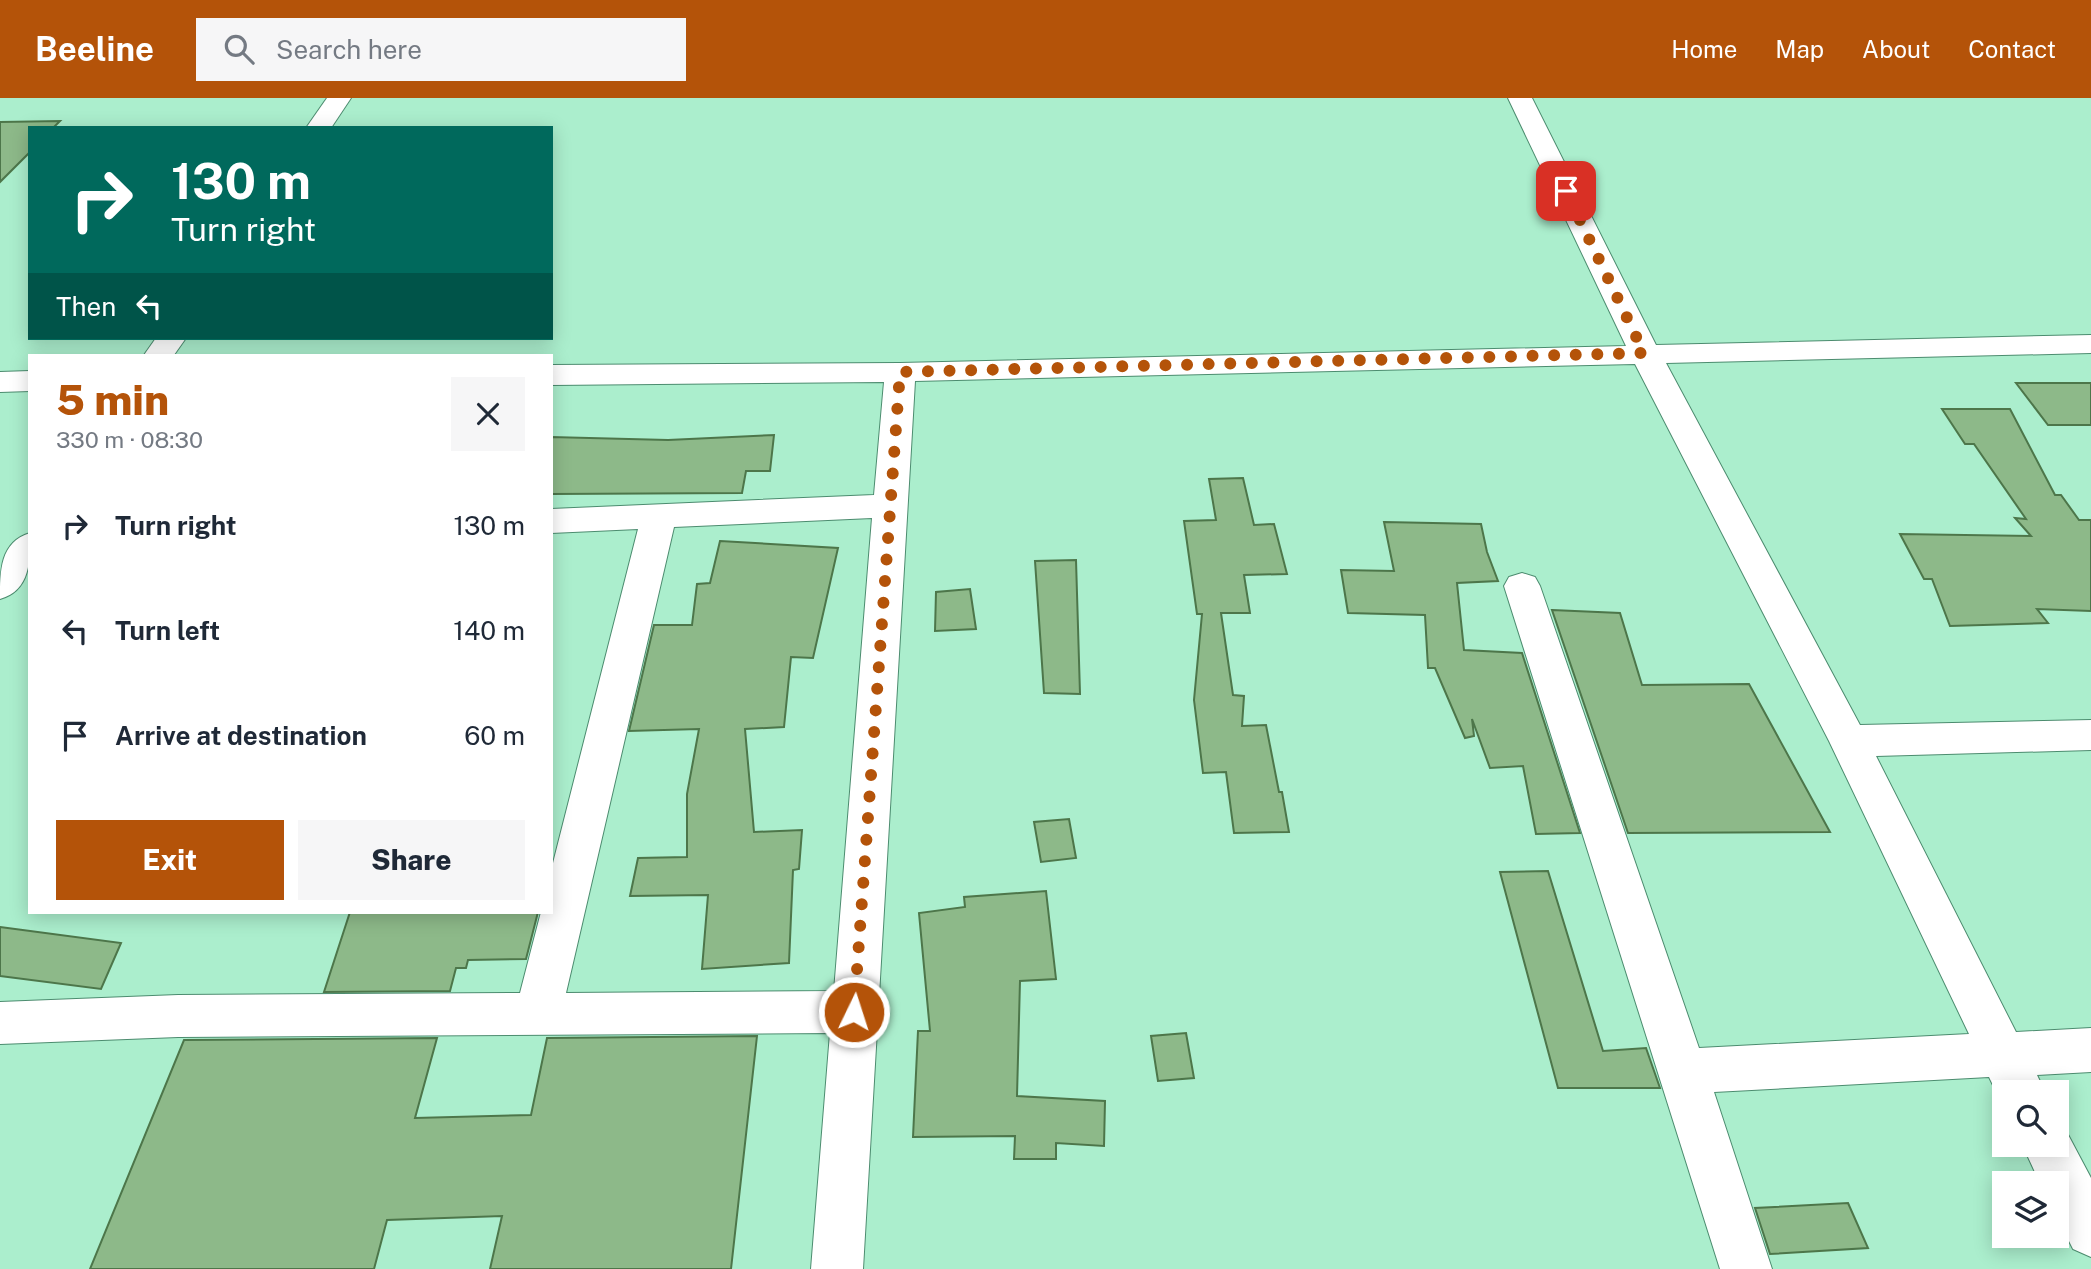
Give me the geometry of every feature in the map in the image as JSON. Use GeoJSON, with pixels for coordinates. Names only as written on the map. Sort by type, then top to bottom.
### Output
{"type":"FeatureCollection","features":[{"type":"Feature","properties":{"kind":"street"},"geometry":{"type":"LineString","coordinates":[[319,126],[339,98]]}},
{"type":"Feature","properties":{"kind":"street"},"geometry":{"type":"LineString","coordinates":[[1520,98],[1644,353],[1849,741],[2015,1080]]}},
{"type":"Feature","properties":{"kind":"street"},"geometry":{"type":"LineString","coordinates":[[553,375],[900,372],[2076,344],[2091,363]]}},
{"type":"Feature","properties":{"kind":"street"},"geometry":{"type":"LineString","coordinates":[[837,1269],[900,372]]}},
{"type":"Feature","properties":{"kind":"street"},"geometry":{"type":"LineString","coordinates":[[0,382],[28,381]]}},
{"type":"Feature","properties":{"kind":"street"},"geometry":{"type":"LineString","coordinates":[[553,521],[889,506]]}},
{"type":"Feature","properties":{"kind":"street"},"geometry":{"type":"LineString","coordinates":[[538,1014],[659,516]]}},
{"type":"Feature","properties":{"kind":"street"},"geometry":{"type":"LineString","coordinates":[[0,586],[28,548]]}},
{"type":"Feature","properties":{"kind":"street"},"geometry":{"type":"LineString","coordinates":[[1522,586],[1746,1269]]}},
{"type":"Feature","properties":{"kind":"street"},"geometry":{"type":"LineString","coordinates":[[1849,741],[2091,735]]}},
{"type":"Feature","properties":{"kind":"street"},"geometry":{"type":"LineString","coordinates":[[0,1023],[178,1016],[854,1012]]}},
{"type":"Feature","properties":{"kind":"street"},"geometry":{"type":"LineString","coordinates":[[1683,1071],[2001,1053],[2091,1051]]}},
{"type":"Feature","properties":{"kind":"street"},"geometry":{"type":"LineString","coordinates":[[2054,1157],[2091,1231]]}},
{"type":"Feature","properties":{"kind":"building"},"geometry":{"type":"Polygon","coordinates":[[[60,121],[55,126],[28,126],[28,154],[0,182],[0,122],[60,121]]]}},
{"type":"Feature","properties":{"kind":"building"},"geometry":{"type":"Polygon","coordinates":[[[2016,383],[2091,383],[2091,425],[2048,425],[2016,383]]]}},
{"type":"Feature","properties":{"kind":"building"},"geometry":{"type":"Polygon","coordinates":[[[1942,409],[2010,409],[2055,495],[2061,495],[2079,520],[2091,520],[2091,611],[2037,609],[2048,623],[1950,626],[1932,579],[1924,579],[1900,534],[2031,536],[2015,518],[2026,519],[1974,444],[1965,444],[1942,409]]]}},
{"type":"Feature","properties":{"kind":"building"},"geometry":{"type":"Polygon","coordinates":[[[774,435],[770,471],[746,471],[742,493],[553,494],[553,437],[668,440],[774,435]]]}},
{"type":"Feature","properties":{"kind":"building"},"geometry":{"type":"Polygon","coordinates":[[[1243,478],[1254,525],[1274,524],[1287,574],[1244,575],[1250,613],[1221,613],[1233,695],[1244,696],[1242,726],[1266,725],[1289,832],[1234,833],[1226,772],[1203,773],[1194,700],[1202,614],[1197,614],[1184,521],[1216,520],[1209,479],[1243,478]]]}},
{"type":"Feature","properties":{"kind":"building"},"geometry":{"type":"Polygon","coordinates":[[[1384,522],[1481,524],[1487,552],[1498,581],[1457,583],[1464,650],[1522,653],[1580,833],[1536,834],[1523,766],[1490,768],[1472,719],[1474,736],[1465,738],[1435,668],[1428,668],[1425,615],[1348,613],[1341,570],[1394,571],[1384,522]]]}},
{"type":"Feature","properties":{"kind":"building"},"geometry":{"type":"Polygon","coordinates":[[[720,541],[838,548],[813,658],[791,657],[784,727],[745,729],[754,832],[802,830],[799,869],[793,870],[789,963],[702,969],[708,895],[630,896],[638,858],[687,857],[687,794],[699,729],[629,731],[654,625],[692,625],[697,584],[710,583],[720,541]]]}},
{"type":"Feature","properties":{"kind":"building"},"geometry":{"type":"Polygon","coordinates":[[[1076,560],[1080,694],[1044,693],[1035,561],[1076,560]]]}},
{"type":"Feature","properties":{"kind":"building"},"geometry":{"type":"Polygon","coordinates":[[[970,589],[976,629],[935,631],[936,592],[970,589]]]}},
{"type":"Feature","properties":{"kind":"building"},"geometry":{"type":"Polygon","coordinates":[[[1552,610],[1620,613],[1642,685],[1749,684],[1830,832],[1628,833],[1552,610]]]}},
{"type":"Feature","properties":{"kind":"building"},"geometry":{"type":"Polygon","coordinates":[[[1069,819],[1076,858],[1041,862],[1034,822],[1069,819]]]}},
{"type":"Feature","properties":{"kind":"building"},"geometry":{"type":"Polygon","coordinates":[[[1548,871],[1603,1051],[1646,1048],[1660,1088],[1558,1088],[1500,872],[1548,871]]]}},
{"type":"Feature","properties":{"kind":"building"},"geometry":{"type":"Polygon","coordinates":[[[1046,891],[1056,979],[1020,981],[1017,1096],[1105,1101],[1104,1146],[1056,1143],[1056,1159],[1014,1159],[1015,1136],[913,1137],[918,1031],[930,1031],[919,913],[965,907],[964,897],[1046,891]]]}},
{"type":"Feature","properties":{"kind":"building"},"geometry":{"type":"Polygon","coordinates":[[[349,914],[537,914],[526,959],[468,960],[466,968],[456,968],[450,991],[324,992],[349,914]]]}},
{"type":"Feature","properties":{"kind":"building"},"geometry":{"type":"Polygon","coordinates":[[[0,927],[121,943],[101,989],[0,976],[0,927]]]}},
{"type":"Feature","properties":{"kind":"building"},"geometry":{"type":"Polygon","coordinates":[[[1186,1033],[1194,1078],[1158,1081],[1151,1036],[1186,1033]]]}},
{"type":"Feature","properties":{"kind":"building"},"geometry":{"type":"Polygon","coordinates":[[[757,1036],[731,1269],[490,1269],[502,1216],[387,1220],[374,1269],[90,1269],[184,1040],[437,1038],[415,1118],[531,1115],[547,1038],[757,1036]]]}},
{"type":"Feature","properties":{"kind":"building"},"geometry":{"type":"Polygon","coordinates":[[[1848,1203],[1868,1248],[1770,1254],[1755,1208],[1848,1203]]]}},
{"type":"Feature","properties":{"kind":"route"},"geometry":{"type":"LineString","coordinates":[[854,1012],[900,372],[1644,353],[1566,191]]}}]}
